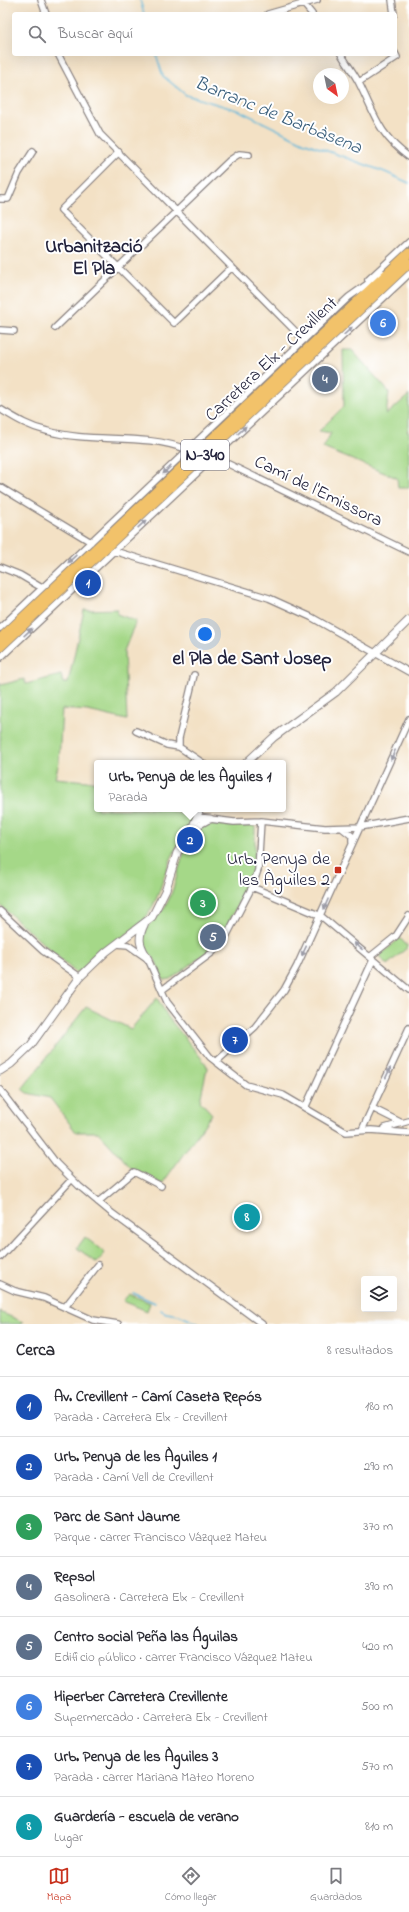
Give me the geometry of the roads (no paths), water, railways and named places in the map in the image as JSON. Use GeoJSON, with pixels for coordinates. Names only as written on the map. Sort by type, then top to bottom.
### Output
{"type":"FeatureCollection","features":[{"type":"Feature","properties":{"kind":"highway","name":"Carretera Elx - Crevillent"},"geometry":{"type":"LineString","coordinates":[[0,639],[407,258]]}},
{"type":"Feature","properties":{"kind":"highway","name":"Carretera Elx - Crevillent"},"geometry":{"type":"LineString","coordinates":[[0,647],[407,258]]}},
{"type":"Feature","properties":{"kind":"street"},"geometry":{"type":"LineString","coordinates":[[41,0],[45,12]]}},
{"type":"Feature","properties":{"kind":"street"},"geometry":{"type":"LineString","coordinates":[[273,12],[302,1],[317,0]]}},
{"type":"Feature","properties":{"kind":"street"},"geometry":{"type":"LineString","coordinates":[[392,0],[394,12]]}},
{"type":"Feature","properties":{"kind":"street"},"geometry":{"type":"LineString","coordinates":[[302,1],[310,12]]}},
{"type":"Feature","properties":{"kind":"street"},"geometry":{"type":"LineString","coordinates":[[59,56],[100,134],[304,340]]}},
{"type":"Feature","properties":{"kind":"street"},"geometry":{"type":"LineString","coordinates":[[342,56],[359,82],[376,121],[392,143],[409,157]]}},
{"type":"Feature","properties":{"kind":"street"},"geometry":{"type":"LineString","coordinates":[[359,82],[396,56]]}},
{"type":"Feature","properties":{"kind":"street"},"geometry":{"type":"LineString","coordinates":[[0,199],[8,199],[19,173],[33,151]]}},
{"type":"Feature","properties":{"kind":"street"},"geometry":{"type":"LineString","coordinates":[[118,152],[61,210],[174,323],[232,267]]}},
{"type":"Feature","properties":{"kind":"street"},"geometry":{"type":"LineString","coordinates":[[55,328],[230,160],[239,154],[249,155]]}},
{"type":"Feature","properties":{"kind":"street"},"geometry":{"type":"LineString","coordinates":[[0,628],[409,242]]}},
{"type":"Feature","properties":{"kind":"street"},"geometry":{"type":"LineString","coordinates":[[349,297],[407,258]]}},
{"type":"Feature","properties":{"kind":"street"},"geometry":{"type":"LineString","coordinates":[[392,290],[409,268]]}},
{"type":"Feature","properties":{"kind":"street"},"geometry":{"type":"LineString","coordinates":[[0,658],[409,274]]}},
{"type":"Feature","properties":{"kind":"street"},"geometry":{"type":"LineString","coordinates":[[0,330],[14,331]]}},
{"type":"Feature","properties":{"kind":"street"},"geometry":{"type":"LineString","coordinates":[[0,409],[26,425],[48,432],[96,438],[149,440],[173,444],[188,450]]}},
{"type":"Feature","properties":{"kind":"street","name":"Camí de l'Emissora"},"geometry":{"type":"LineString","coordinates":[[214,457],[409,552]]}},
{"type":"Feature","properties":{"kind":"street"},"geometry":{"type":"LineString","coordinates":[[0,487],[91,542]]}},
{"type":"Feature","properties":{"kind":"street"},"geometry":{"type":"LineString","coordinates":[[114,551],[269,598],[310,617],[409,672]]}},
{"type":"Feature","properties":{"kind":"street"},"geometry":{"type":"LineString","coordinates":[[0,567],[20,574],[42,588]]}},
{"type":"Feature","properties":{"kind":"street"},"geometry":{"type":"LineString","coordinates":[[249,760],[274,737],[336,692],[409,620]]}},
{"type":"Feature","properties":{"kind":"street"},"geometry":{"type":"LineString","coordinates":[[179,747],[179,738],[194,675]]}},
{"type":"Feature","properties":{"kind":"street"},"geometry":{"type":"LineString","coordinates":[[216,1062],[256,1027],[268,1012],[297,966],[321,916],[352,843],[409,719]]}},
{"type":"Feature","properties":{"kind":"street"},"geometry":{"type":"LineString","coordinates":[[136,731],[167,745],[179,747],[198,760]]}},
{"type":"Feature","properties":{"kind":"street"},"geometry":{"type":"LineString","coordinates":[[0,1072],[31,1045],[80,977],[117,944],[144,924],[152,916],[162,896],[177,853],[198,818],[199,812]]}},
{"type":"Feature","properties":{"kind":"street"},"geometry":{"type":"LineString","coordinates":[[198,818],[234,822],[261,821],[325,828],[342,828],[360,827],[409,818]]}},
{"type":"Feature","properties":{"kind":"street"},"geometry":{"type":"LineString","coordinates":[[192,829],[210,819]]}},
{"type":"Feature","properties":{"kind":"street"},"geometry":{"type":"LineString","coordinates":[[162,990],[206,959],[220,945],[252,887],[258,870],[261,821]]}},
{"type":"Feature","properties":{"kind":"street"},"geometry":{"type":"LineString","coordinates":[[342,828],[352,836],[352,843]]}},
{"type":"Feature","properties":{"kind":"street"},"geometry":{"type":"LineString","coordinates":[[252,887],[321,916],[409,990]]}},
{"type":"Feature","properties":{"kind":"street"},"geometry":{"type":"LineString","coordinates":[[0,911],[43,951],[80,977]]}},
{"type":"Feature","properties":{"kind":"street"},"geometry":{"type":"LineString","coordinates":[[305,1108],[372,958],[396,936],[409,916]]}},
{"type":"Feature","properties":{"kind":"street"},"geometry":{"type":"LineString","coordinates":[[144,924],[139,940],[141,948],[148,959],[167,1002],[210,1057],[216,1062],[246,1085],[283,1095],[346,1132],[362,1130],[409,1133]]}},
{"type":"Feature","properties":{"kind":"street"},"geometry":{"type":"LineString","coordinates":[[129,935],[139,940]]}},
{"type":"Feature","properties":{"kind":"street"},"geometry":{"type":"LineString","coordinates":[[129,935],[128,942],[132,948]]}},
{"type":"Feature","properties":{"kind":"street"},"geometry":{"type":"LineString","coordinates":[[117,944],[132,948],[148,959]]}},
{"type":"Feature","properties":{"kind":"street"},"geometry":{"type":"LineString","coordinates":[[362,1130],[409,1028]]}},
{"type":"Feature","properties":{"kind":"street"},"geometry":{"type":"LineString","coordinates":[[0,1090],[43,1147],[72,1179],[98,1202],[262,1324]]}},
{"type":"Feature","properties":{"kind":"street"},"geometry":{"type":"LineString","coordinates":[[372,1108],[402,1123]]}},
{"type":"Feature","properties":{"kind":"street"},"geometry":{"type":"LineString","coordinates":[[374,1131],[409,1121]]}},
{"type":"Feature","properties":{"kind":"street"},"geometry":{"type":"LineString","coordinates":[[98,1202],[134,1172],[161,1186]]}},
{"type":"Feature","properties":{"kind":"street"},"geometry":{"type":"LineString","coordinates":[[0,1257],[72,1179]]}},
{"type":"Feature","properties":{"kind":"street"},"geometry":{"type":"LineString","coordinates":[[65,1307],[98,1265]]}},
{"type":"Feature","properties":{"kind":"street"},"geometry":{"type":"LineString","coordinates":[[0,1284],[15,1291],[44,1298],[93,1320],[118,1324]]}},
{"type":"Feature","properties":{"kind":"waterway","name":"Barranc de Barbàsena"},"geometry":{"type":"LineString","coordinates":[[140,0],[143,12]]}},
{"type":"Feature","properties":{"kind":"waterway","name":"Barranc de Barbàsena"},"geometry":{"type":"LineString","coordinates":[[157,56],[163,76],[186,95],[240,111],[303,142],[385,172],[409,183]]}},
{"type":"Feature","properties":{"kind":"waterway"},"geometry":{"type":"LineString","coordinates":[[133,1293],[155,1303]]}},
{"type":"Feature","properties":{"kind":"waterway"},"geometry":{"type":"LineString","coordinates":[[161,1310],[166,1313],[179,1315],[199,1324]]}},
{"type":"Feature","properties":{"kind":"place","name":"Hiperber Carretera Crevillente"},"geometry":{"type":"Point","coordinates":[383,323]}},
{"type":"Feature","properties":{"kind":"place","name":"Repsol"},"geometry":{"type":"Point","coordinates":[325,379]}},
{"type":"Feature","properties":{"kind":"place","name":"Av. Crevillent - Camí Caseta Repós"},"geometry":{"type":"Point","coordinates":[88,583]}},
{"type":"Feature","properties":{"kind":"place","name":"Urb. Penya de les Àguiles 1"},"geometry":{"type":"Point","coordinates":[190,840]}},
{"type":"Feature","properties":{"kind":"place","name":"Urb. Penya de les Àguiles 2"},"geometry":{"type":"Point","coordinates":[338,870]}},
{"type":"Feature","properties":{"kind":"place","name":"Parc de Sant Jaume"},"geometry":{"type":"Point","coordinates":[203,903]}},
{"type":"Feature","properties":{"kind":"place","name":"Centro social Peña las Águilas"},"geometry":{"type":"Point","coordinates":[213,937]}},
{"type":"Feature","properties":{"kind":"place","name":"Urb. Penya de les Àguiles 3"},"geometry":{"type":"Point","coordinates":[235,1040]}},
{"type":"Feature","properties":{"kind":"place","name":"Guardería - escuela de verano"},"geometry":{"type":"Point","coordinates":[247,1217]}},
{"type":"Feature","properties":{"kind":"district","name":"Urbanització El Pla"},"geometry":{"type":"Point","coordinates":[94,258]}},
{"type":"Feature","properties":{"kind":"district","name":"el Pla de Sant Josep"},"geometry":{"type":"Point","coordinates":[252,659]}}]}
